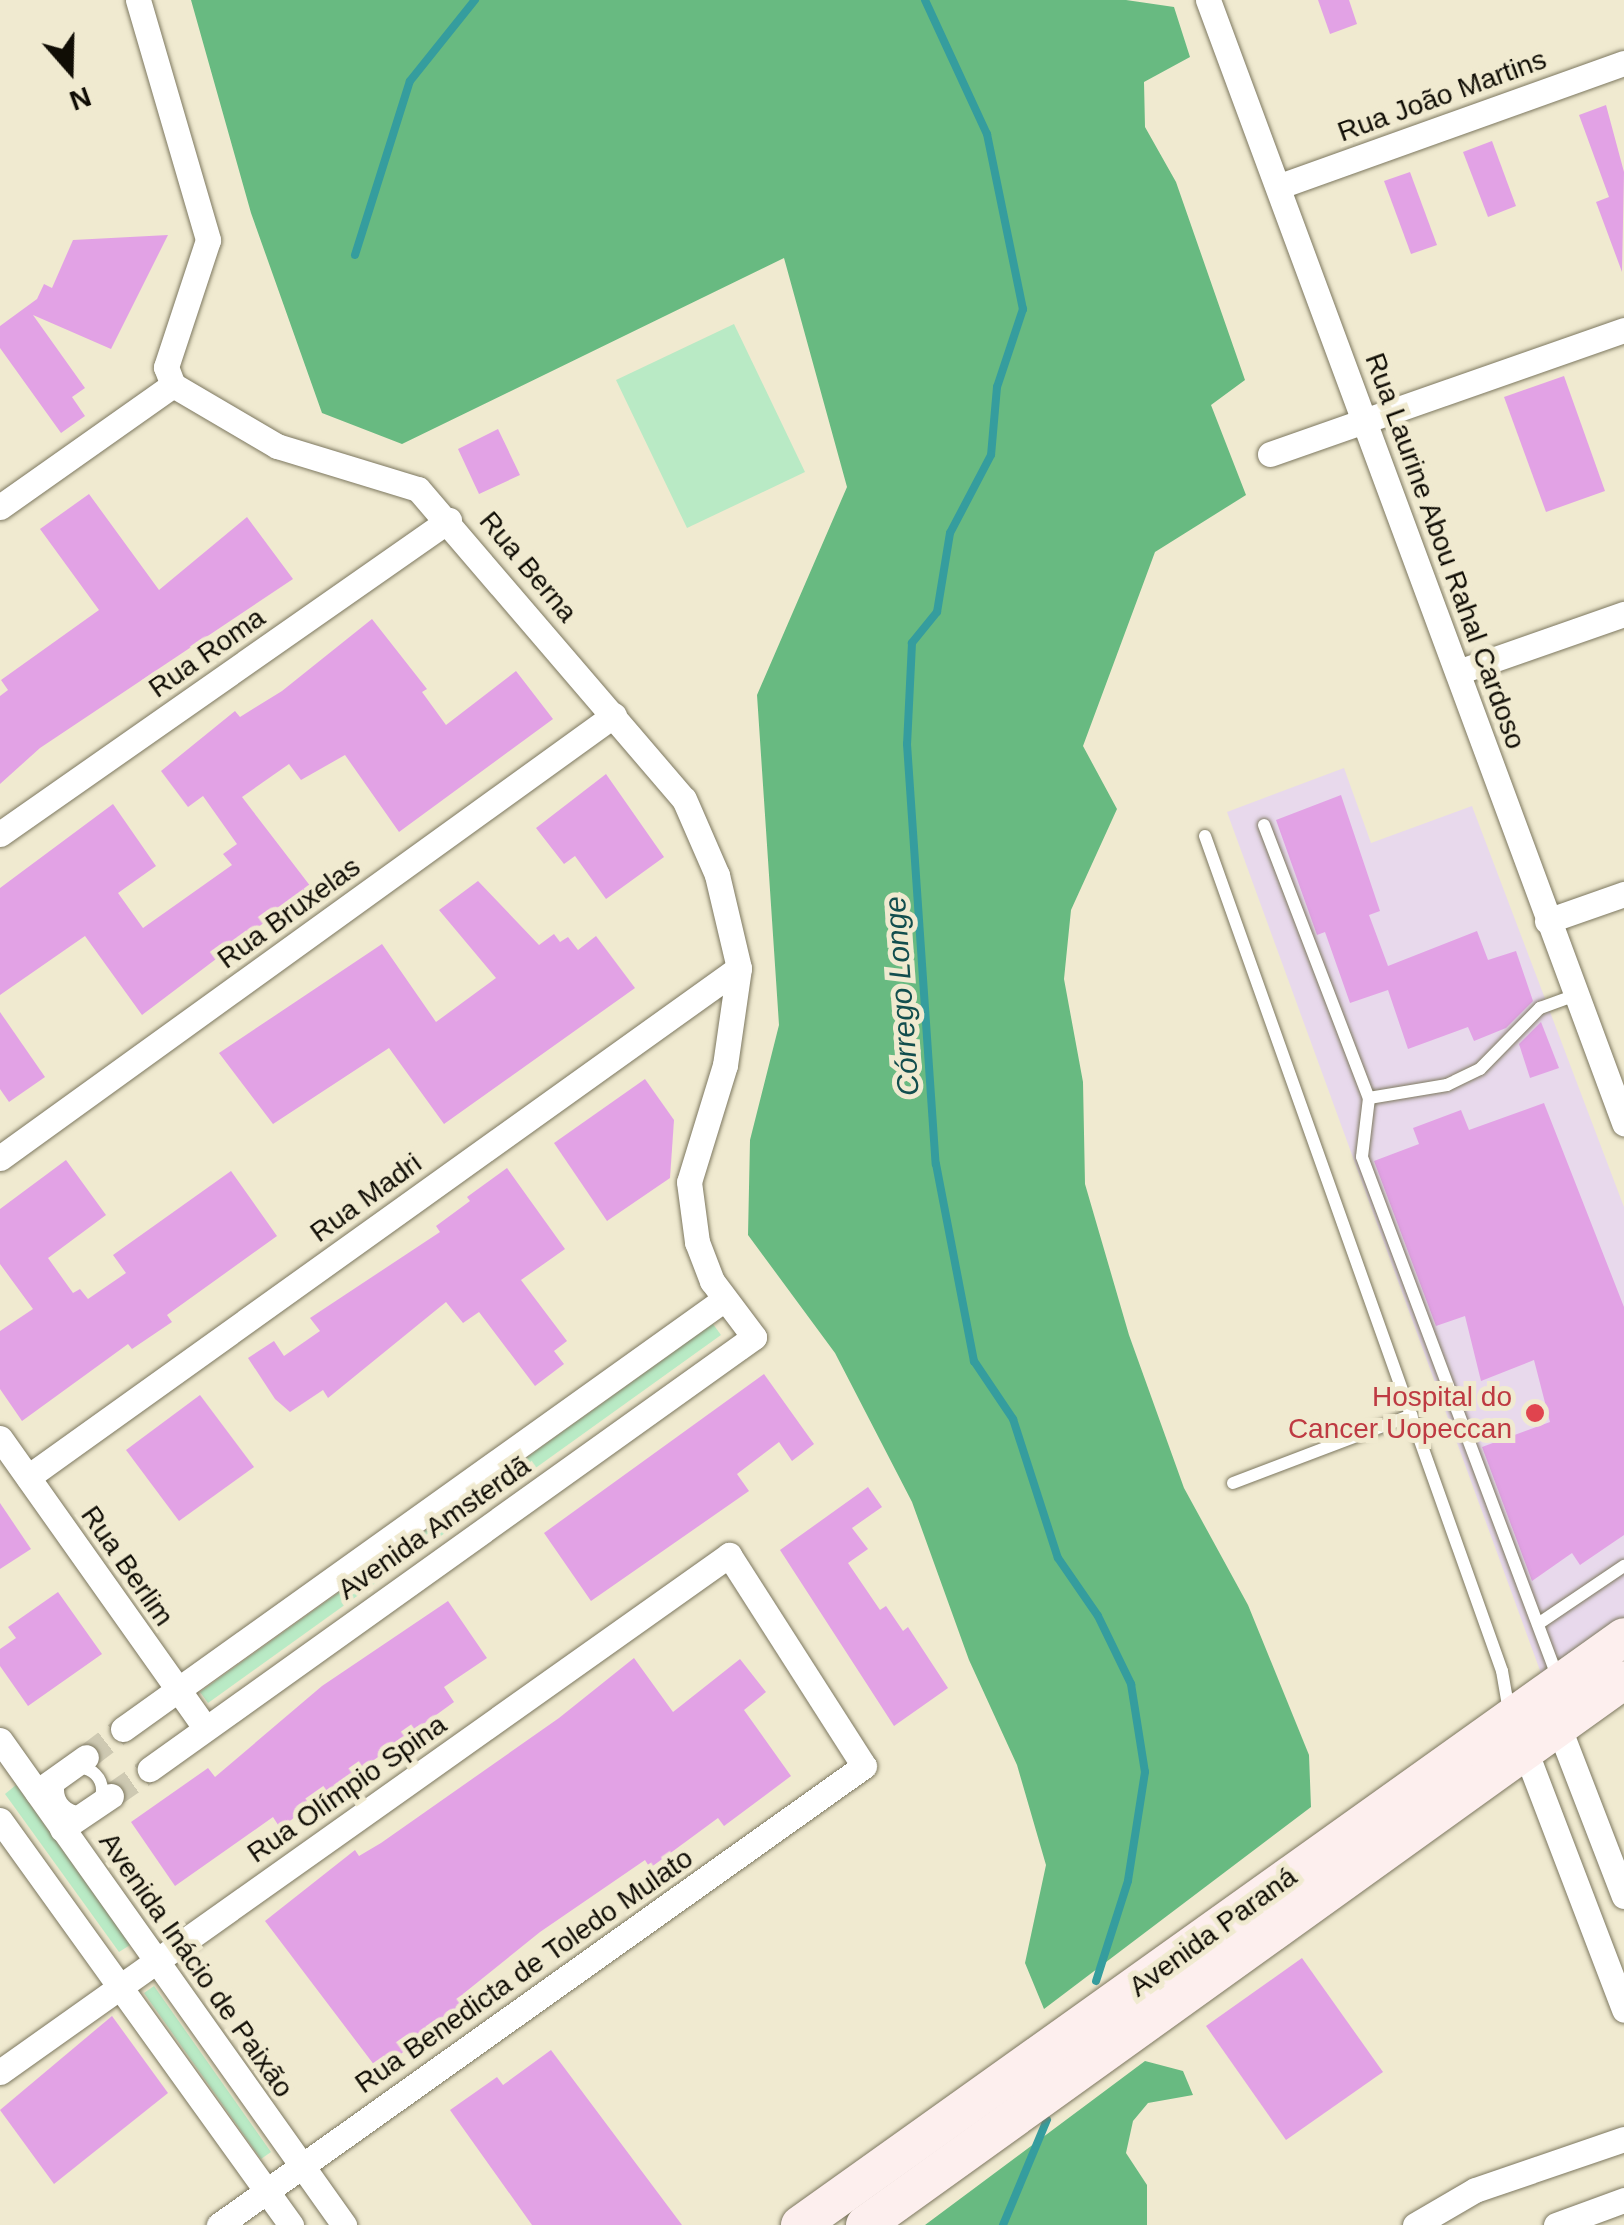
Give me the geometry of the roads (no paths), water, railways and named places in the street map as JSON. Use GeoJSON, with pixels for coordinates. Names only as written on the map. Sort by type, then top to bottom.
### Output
{"type":"FeatureCollection","features":[{"type":"Feature","properties":{"kind":"main road","name":"Avenida Paraná"},"geometry":{"type":"LineString","coordinates":[[800,2225],[1543,1706],[1620,1659]]}},
{"type":"Feature","properties":{"kind":"main road","name":"Avenida Paraná"},"geometry":{"type":"LineString","coordinates":[[865,2225],[1527,1752],[1543,1706]]}},
{"type":"Feature","properties":{"kind":"street"},"geometry":{"type":"LineString","coordinates":[[0,507],[173,384],[166,367],[208,240],[138,0]]}},
{"type":"Feature","properties":{"kind":"street","name":"Rua Laurine Abou Rahal Cardoso"},"geometry":{"type":"LineString","coordinates":[[1208,0],[1624,1123]]}},
{"type":"Feature","properties":{"kind":"street","name":"Rua João Martins"},"geometry":{"type":"LineString","coordinates":[[1280,186],[1624,64]]}},
{"type":"Feature","properties":{"kind":"street"},"geometry":{"type":"LineString","coordinates":[[1270,454],[1624,330]]}},
{"type":"Feature","properties":{"kind":"street","name":"Rua Berna"},"geometry":{"type":"LineString","coordinates":[[173,384],[276,446],[418,489],[449,520],[684,799],[717,875],[739,968],[725,1066],[688,1182],[697,1242],[723,1300],[754,1338]]}},
{"type":"Feature","properties":{"kind":"street","name":"Rua Roma"},"geometry":{"type":"LineString","coordinates":[[0,834],[449,520]]}},
{"type":"Feature","properties":{"kind":"street"},"geometry":{"type":"LineString","coordinates":[[1458,672],[1624,614]]}},
{"type":"Feature","properties":{"kind":"street","name":"Rua Bruxelas"},"geometry":{"type":"LineString","coordinates":[[0,1158],[614,715]]}},
{"type":"Feature","properties":{"kind":"street"},"geometry":{"type":"LineString","coordinates":[[1547,921],[1624,894]]}},
{"type":"Feature","properties":{"kind":"street","name":"Rua Madri"},"geometry":{"type":"LineString","coordinates":[[28,1476],[739,968]]}},
{"type":"Feature","properties":{"kind":"street","name":"Avenida Amsterdã"},"geometry":{"type":"LineString","coordinates":[[122,1730],[723,1300]]}},
{"type":"Feature","properties":{"kind":"street","name":"Avenida Amsterdã"},"geometry":{"type":"LineString","coordinates":[[150,1769],[754,1338]]}},
{"type":"Feature","properties":{"kind":"street","name":"Rua Berlim"},"geometry":{"type":"LineString","coordinates":[[0,1438],[206,1728]]}},
{"type":"Feature","properties":{"kind":"street","name":"Rua Benedicta de Toledo Mulato"},"geometry":{"type":"LineString","coordinates":[[219,2225],[864,1766],[728,1554]]}},
{"type":"Feature","properties":{"kind":"street","name":"Rua Olímpio Spina"},"geometry":{"type":"LineString","coordinates":[[0,2072],[728,1554]]}},
{"type":"Feature","properties":{"kind":"street"},"geometry":{"type":"LineString","coordinates":[[1543,1706],[1624,1896]]}},
{"type":"Feature","properties":{"kind":"street","name":"Avenida Inácio de Paixão"},"geometry":{"type":"LineString","coordinates":[[3,1752],[37,1792],[344,2225]]}},
{"type":"Feature","properties":{"kind":"street"},"geometry":{"type":"LineString","coordinates":[[1527,1752],[1624,2010]]}},
{"type":"Feature","properties":{"kind":"street"},"geometry":{"type":"LineString","coordinates":[[37,1792],[76,1764]]}},
{"type":"Feature","properties":{"kind":"street"},"geometry":{"type":"LineString","coordinates":[[62,1829],[102,1802]]}},
{"type":"Feature","properties":{"kind":"street"},"geometry":{"type":"LineString","coordinates":[[0,1820],[291,2225]]}},
{"type":"Feature","properties":{"kind":"street"},"geometry":{"type":"LineString","coordinates":[[1415,2225],[1475,2190],[1624,2139]]}},
{"type":"Feature","properties":{"kind":"street"},"geometry":{"type":"LineString","coordinates":[[1556,2225],[1624,2200]]}},
{"type":"Feature","properties":{"kind":"lane"},"geometry":{"type":"LineString","coordinates":[[1264,825],[1369,1098],[1362,1158],[1538,1624],[1543,1706]]}},
{"type":"Feature","properties":{"kind":"lane"},"geometry":{"type":"LineString","coordinates":[[1205,836],[1502,1671],[1543,1706]]}},
{"type":"Feature","properties":{"kind":"lane"},"geometry":{"type":"LineString","coordinates":[[1369,1098],[1447,1086],[1480,1069],[1540,1008],[1575,995]]}},
{"type":"Feature","properties":{"kind":"lane"},"geometry":{"type":"LineString","coordinates":[[1233,1484],[1412,1415]]}},
{"type":"Feature","properties":{"kind":"lane"},"geometry":{"type":"LineString","coordinates":[[1538,1624],[1624,1566]]}},
{"type":"Feature","properties":{"kind":"lane"},"geometry":{"type":"LineString","coordinates":[[1502,1671],[1543,1706]]}},
{"type":"Feature","properties":{"kind":"lane"},"geometry":{"type":"LineString","coordinates":[[76,1764],[90,1770],[100,1781],[102,1802],[78,1812],[64,1806],[58,1784],[76,1764]]}},
{"type":"Feature","properties":{"kind":"waterway"},"geometry":{"type":"LineString","coordinates":[[355,255],[410,81],[475,0]]}},
{"type":"Feature","properties":{"kind":"waterway","name":"Córrego Longe"},"geometry":{"type":"LineString","coordinates":[[925,0],[987,134],[1023,309],[997,387],[991,455],[950,533],[937,612],[912,643],[907,744],[936,1164],[974,1361],[1013,1419],[1058,1558],[1098,1616],[1131,1684],[1145,1772],[1128,1881],[1096,1981]]}},
{"type":"Feature","properties":{"kind":"waterway","name":"Córrego Longe"},"geometry":{"type":"LineString","coordinates":[[1003,2225],[1047,2120]]}},
{"type":"Feature","properties":{"kind":"tunnel"},"geometry":{"type":"LineString","coordinates":[[86,1757],[123,1729]]}},
{"type":"Feature","properties":{"kind":"tunnel"},"geometry":{"type":"LineString","coordinates":[[111,1796],[150,1769]]}},
{"type":"Feature","properties":{"kind":"place","name":"Hospital do Cancer Uopeccan"},"geometry":{"type":"Point","coordinates":[1535,1413]}}]}
